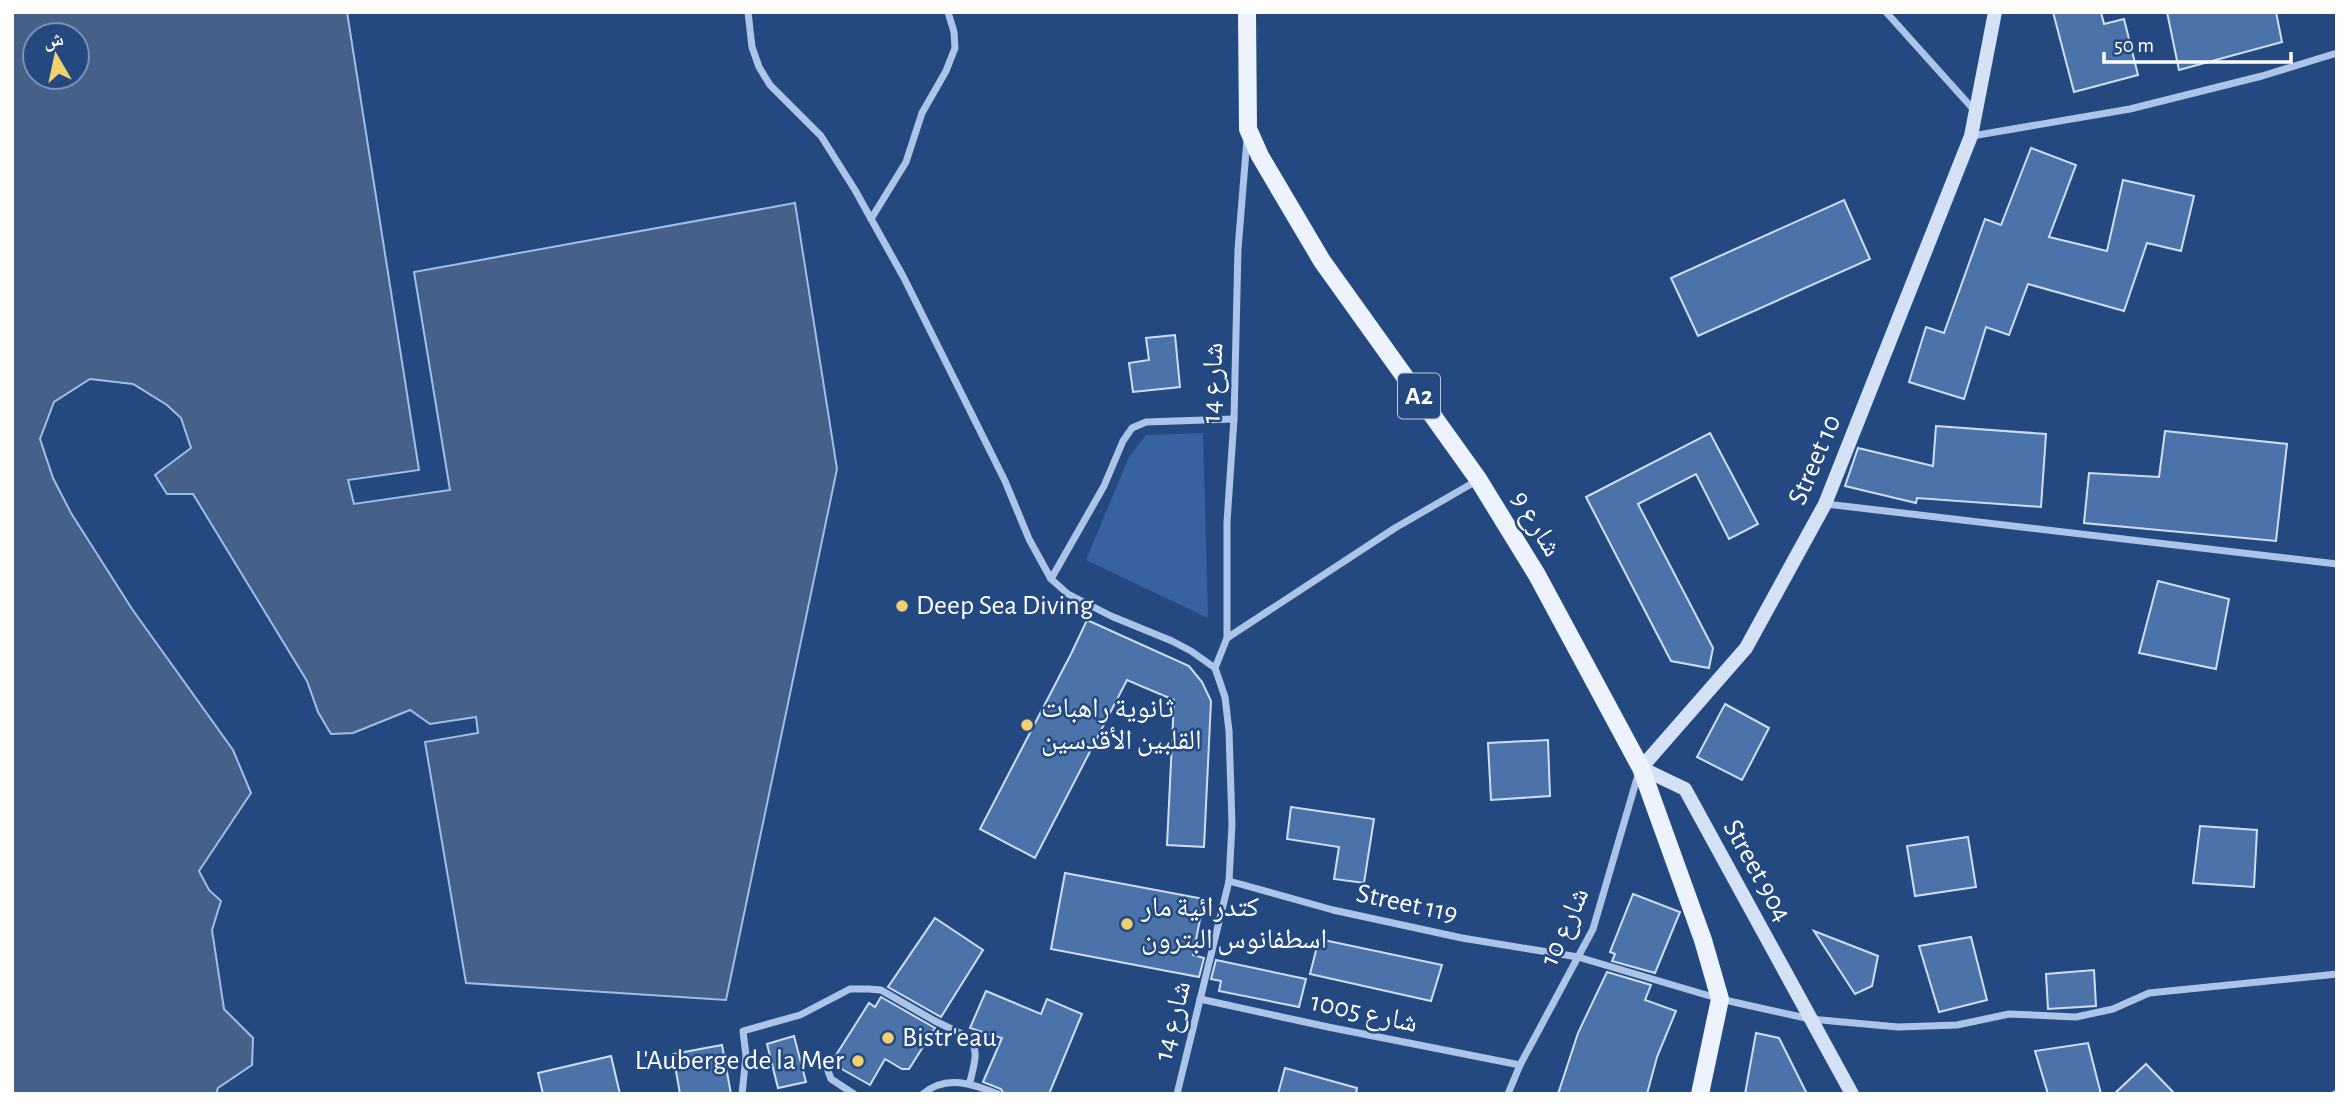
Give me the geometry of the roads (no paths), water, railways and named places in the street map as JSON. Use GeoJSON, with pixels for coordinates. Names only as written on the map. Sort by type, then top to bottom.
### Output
{"type":"FeatureCollection","features":[{"type":"Feature","properties":{"kind":"main road","name":"شارع 9"},"geometry":{"type":"LineString","coordinates":[[1247,12],[1248,130],[1260,156],[1322,261],[1478,479],[1536,575],[1641,768],[1699,929],[1720,999],[1700,1094]]}},
{"type":"Feature","properties":{"kind":"street"},"geometry":{"type":"LineString","coordinates":[[748,12],[752,47],[758,67],[770,85],[821,136],[871,219],[904,278],[974,418],[1005,481],[1029,539],[1051,579],[1068,594],[1111,616],[1182,646],[1215,668],[1227,638],[1395,528],[1478,479]]}},
{"type":"Feature","properties":{"kind":"street"},"geometry":{"type":"LineString","coordinates":[[871,219],[906,162],[922,113],[946,71],[955,48],[948,12]]}},
{"type":"Feature","properties":{"kind":"street"},"geometry":{"type":"LineString","coordinates":[[1886,12],[1976,112]]}},
{"type":"Feature","properties":{"kind":"street","name":"Street 10"},"geometry":{"type":"LineString","coordinates":[[1641,768],[1746,648],[1825,504],[1971,136],[1994,12]]}},
{"type":"Feature","properties":{"kind":"street"},"geometry":{"type":"LineString","coordinates":[[1971,136],[2130,109],[2262,76],[2337,53]]}},
{"type":"Feature","properties":{"kind":"street","name":"شارع 14"},"geometry":{"type":"LineString","coordinates":[[1227,638],[1227,522],[1234,419],[1238,249],[1248,130]]}},
{"type":"Feature","properties":{"kind":"street"},"geometry":{"type":"LineString","coordinates":[[1051,579],[1104,486],[1123,441],[1132,428],[1146,422],[1234,419]]}},
{"type":"Feature","properties":{"kind":"street"},"geometry":{"type":"LineString","coordinates":[[1825,504],[2337,564]]}},
{"type":"Feature","properties":{"kind":"street","name":"شارع 14"},"geometry":{"type":"LineString","coordinates":[[1177,1094],[1229,881],[1232,824],[1229,731],[1225,697],[1215,668]]}},
{"type":"Feature","properties":{"kind":"street","name":"شارع 10"},"geometry":{"type":"LineString","coordinates":[[1508,1094],[1520,1065],[1593,929],[1641,768]]}},
{"type":"Feature","properties":{"kind":"street","name":"Street 904"},"geometry":{"type":"LineString","coordinates":[[1641,768],[1685,789],[1852,1094]]}},
{"type":"Feature","properties":{"kind":"street","name":"Street 119"},"geometry":{"type":"LineString","coordinates":[[1229,881],[1333,910],[1462,938],[1578,957],[1720,999],[1810,1019],[1898,1027],[1957,1025],[2009,1014],[2076,1017],[2113,1009],[2149,993],[2337,974]]}},
{"type":"Feature","properties":{"kind":"street"},"geometry":{"type":"LineString","coordinates":[[742,1094],[746,1056],[743,1031],[800,1015],[850,989],[881,990],[968,1037],[976,1055],[970,1082]]}},
{"type":"Feature","properties":{"kind":"street","name":"شارع 1005"},"geometry":{"type":"LineString","coordinates":[[1200,999],[1520,1065]]}},
{"type":"Feature","properties":{"kind":"street"},"geometry":{"type":"LineString","coordinates":[[827,1068],[831,1079],[854,1094]]}},
{"type":"Feature","properties":{"kind":"street"},"geometry":{"type":"LineString","coordinates":[[923,1094],[931,1087],[949,1082],[970,1082],[998,1094]]}},
{"type":"Feature","properties":{"kind":"place","name":"Deep Sea Diving"},"geometry":{"type":"Point","coordinates":[902,606]}},
{"type":"Feature","properties":{"kind":"place","name":"ثانوية راهبات القلبين الأقدسين"},"geometry":{"type":"Point","coordinates":[1027,725]}},
{"type":"Feature","properties":{"kind":"place","name":"كتدرائية مار اسطفانوس البترون"},"geometry":{"type":"Point","coordinates":[1127,924]}},
{"type":"Feature","properties":{"kind":"place","name":"Bistr'eau"},"geometry":{"type":"Point","coordinates":[888,1038]}},
{"type":"Feature","properties":{"kind":"place","name":"L'Auberge de la Mer"},"geometry":{"type":"Point","coordinates":[858,1061]}}]}
